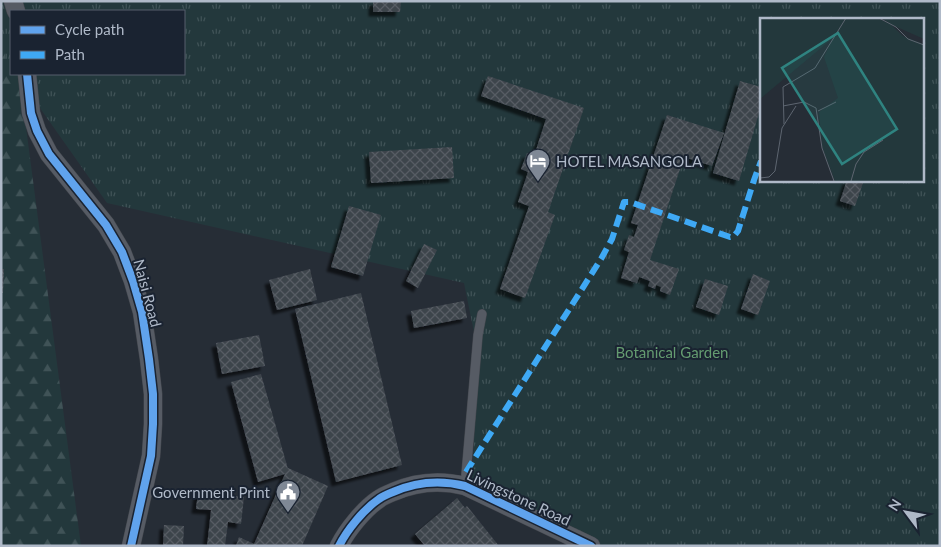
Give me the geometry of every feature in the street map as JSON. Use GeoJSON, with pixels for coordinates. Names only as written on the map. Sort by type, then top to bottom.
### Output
{"type":"FeatureCollection","features":[{"type":"Feature","properties":{"kind":"street","name":"Naisi Road"},"geometry":{"type":"LineString","coordinates":[[27,75],[31,113],[36,131],[49,154],[106,225],[122,252],[142,312],[153,394],[153,424],[151,456],[131,546]]}},
{"type":"Feature","properties":{"kind":"street","name":"Livingstone Road"},"geometry":{"type":"LineString","coordinates":[[339,546],[341,540],[360,515],[379,498],[404,487],[432,482],[465,486],[591,546]]}},
{"type":"Feature","properties":{"kind":"lane"},"geometry":{"type":"LineString","coordinates":[[465,486],[482,314]]}},
{"type":"Feature","properties":{"kind":"green space"},"geometry":{"type":"Polygon","coordinates":[[[1,1],[10,16],[10,75],[19,75],[81,546],[1,546],[1,1]]]}},
{"type":"Feature","properties":{"kind":"green space","name":"Botanical Garden"},"geometry":{"type":"Polygon","coordinates":[[[1,1],[940,1],[940,546],[600,546],[472,481],[478,352],[464,283],[107,203],[17,75],[185,75],[185,10],[10,10],[10,66],[6,60],[1,24],[1,1]]]}},
{"type":"Feature","properties":{"kind":"building"},"geometry":{"type":"Polygon","coordinates":[[[373,1],[401,1],[400,12],[373,12],[373,1]]]}},
{"type":"Feature","properties":{"kind":"building"},"geometry":{"type":"Polygon","coordinates":[[[488,76],[584,108],[548,212],[555,215],[525,298],[500,289],[529,206],[518,202],[528,172],[521,169],[527,153],[534,156],[546,119],[481,96],[488,76]]]}},
{"type":"Feature","properties":{"kind":"building"},"geometry":{"type":"Polygon","coordinates":[[[740,81],[760,87],[760,109],[739,181],[713,173],[740,81]]]}},
{"type":"Feature","properties":{"kind":"building"},"geometry":{"type":"Polygon","coordinates":[[[667,115],[724,133],[712,166],[684,157],[650,260],[679,269],[670,295],[660,291],[661,287],[656,285],[655,289],[648,286],[650,281],[639,277],[637,283],[621,278],[629,252],[624,250],[629,235],[634,237],[638,225],[631,223],[667,115]]]}},
{"type":"Feature","properties":{"kind":"building"},"geometry":{"type":"Polygon","coordinates":[[[452,147],[454,178],[371,183],[369,152],[452,147]]]}},
{"type":"Feature","properties":{"kind":"building"},"geometry":{"type":"Polygon","coordinates":[[[847,181],[863,183],[855,206],[840,201],[847,181]]]}},
{"type":"Feature","properties":{"kind":"building"},"geometry":{"type":"Polygon","coordinates":[[[349,206],[381,215],[363,276],[331,267],[349,206]]]}},
{"type":"Feature","properties":{"kind":"building"},"geometry":{"type":"Polygon","coordinates":[[[424,244],[437,250],[418,288],[406,281],[424,244]]]}},
{"type":"Feature","properties":{"kind":"building"},"geometry":{"type":"Polygon","coordinates":[[[1,269],[4,269],[3,293],[1,293],[1,269]]]}},
{"type":"Feature","properties":{"kind":"building"},"geometry":{"type":"Polygon","coordinates":[[[310,269],[317,300],[277,310],[269,280],[310,269]]]}},
{"type":"Feature","properties":{"kind":"building"},"geometry":{"type":"Polygon","coordinates":[[[753,274],[770,281],[758,315],[741,309],[753,274]]]}},
{"type":"Feature","properties":{"kind":"building"},"geometry":{"type":"Polygon","coordinates":[[[705,279],[728,286],[719,315],[696,307],[705,279]]]}},
{"type":"Feature","properties":{"kind":"building"},"geometry":{"type":"Polygon","coordinates":[[[361,293],[402,465],[336,482],[295,309],[361,293]]]}},
{"type":"Feature","properties":{"kind":"building"},"geometry":{"type":"Polygon","coordinates":[[[464,301],[467,318],[414,328],[411,311],[464,301]]]}},
{"type":"Feature","properties":{"kind":"building"},"geometry":{"type":"Polygon","coordinates":[[[259,335],[265,366],[222,374],[216,343],[259,335]]]}},
{"type":"Feature","properties":{"kind":"building"},"geometry":{"type":"Polygon","coordinates":[[[261,374],[288,469],[328,486],[302,546],[236,546],[239,537],[254,544],[285,474],[258,482],[231,382],[261,374]]]}},
{"type":"Feature","properties":{"kind":"building"},"geometry":{"type":"Polygon","coordinates":[[[198,492],[244,497],[241,524],[228,522],[225,546],[207,546],[211,510],[196,509],[198,492]]]}},
{"type":"Feature","properties":{"kind":"building"},"geometry":{"type":"Polygon","coordinates":[[[457,498],[465,508],[467,506],[499,546],[425,546],[415,534],[457,498]]]}},
{"type":"Feature","properties":{"kind":"building"},"geometry":{"type":"Polygon","coordinates":[[[164,525],[184,526],[183,546],[163,546],[164,525]]]}},
{"type":"Feature","properties":{"kind":"marked path"},"geometry":{"type":"LineString","coordinates":[[466,472],[601,259],[612,239],[624,202],[630,202],[730,237],[734,236],[738,231],[760,164]]}},
{"type":"Feature","properties":{"kind":"cycle path"},"geometry":{"type":"LineString","coordinates":[[27,75],[31,113],[37,131],[49,154],[106,225],[122,252],[142,312],[153,394],[153,424],[151,456],[131,546]]}},
{"type":"Feature","properties":{"kind":"cycle path"},"geometry":{"type":"LineString","coordinates":[[339,546],[356,520],[381,498],[411,486],[429,483],[465,486],[591,546]]}},
{"type":"Feature","properties":{"kind":"place","name":"HOTEL MASANGOLA"},"geometry":{"type":"Point","coordinates":[538,182]}},
{"type":"Feature","properties":{"kind":"place","name":"Government Print"},"geometry":{"type":"Point","coordinates":[288,513]}}]}
